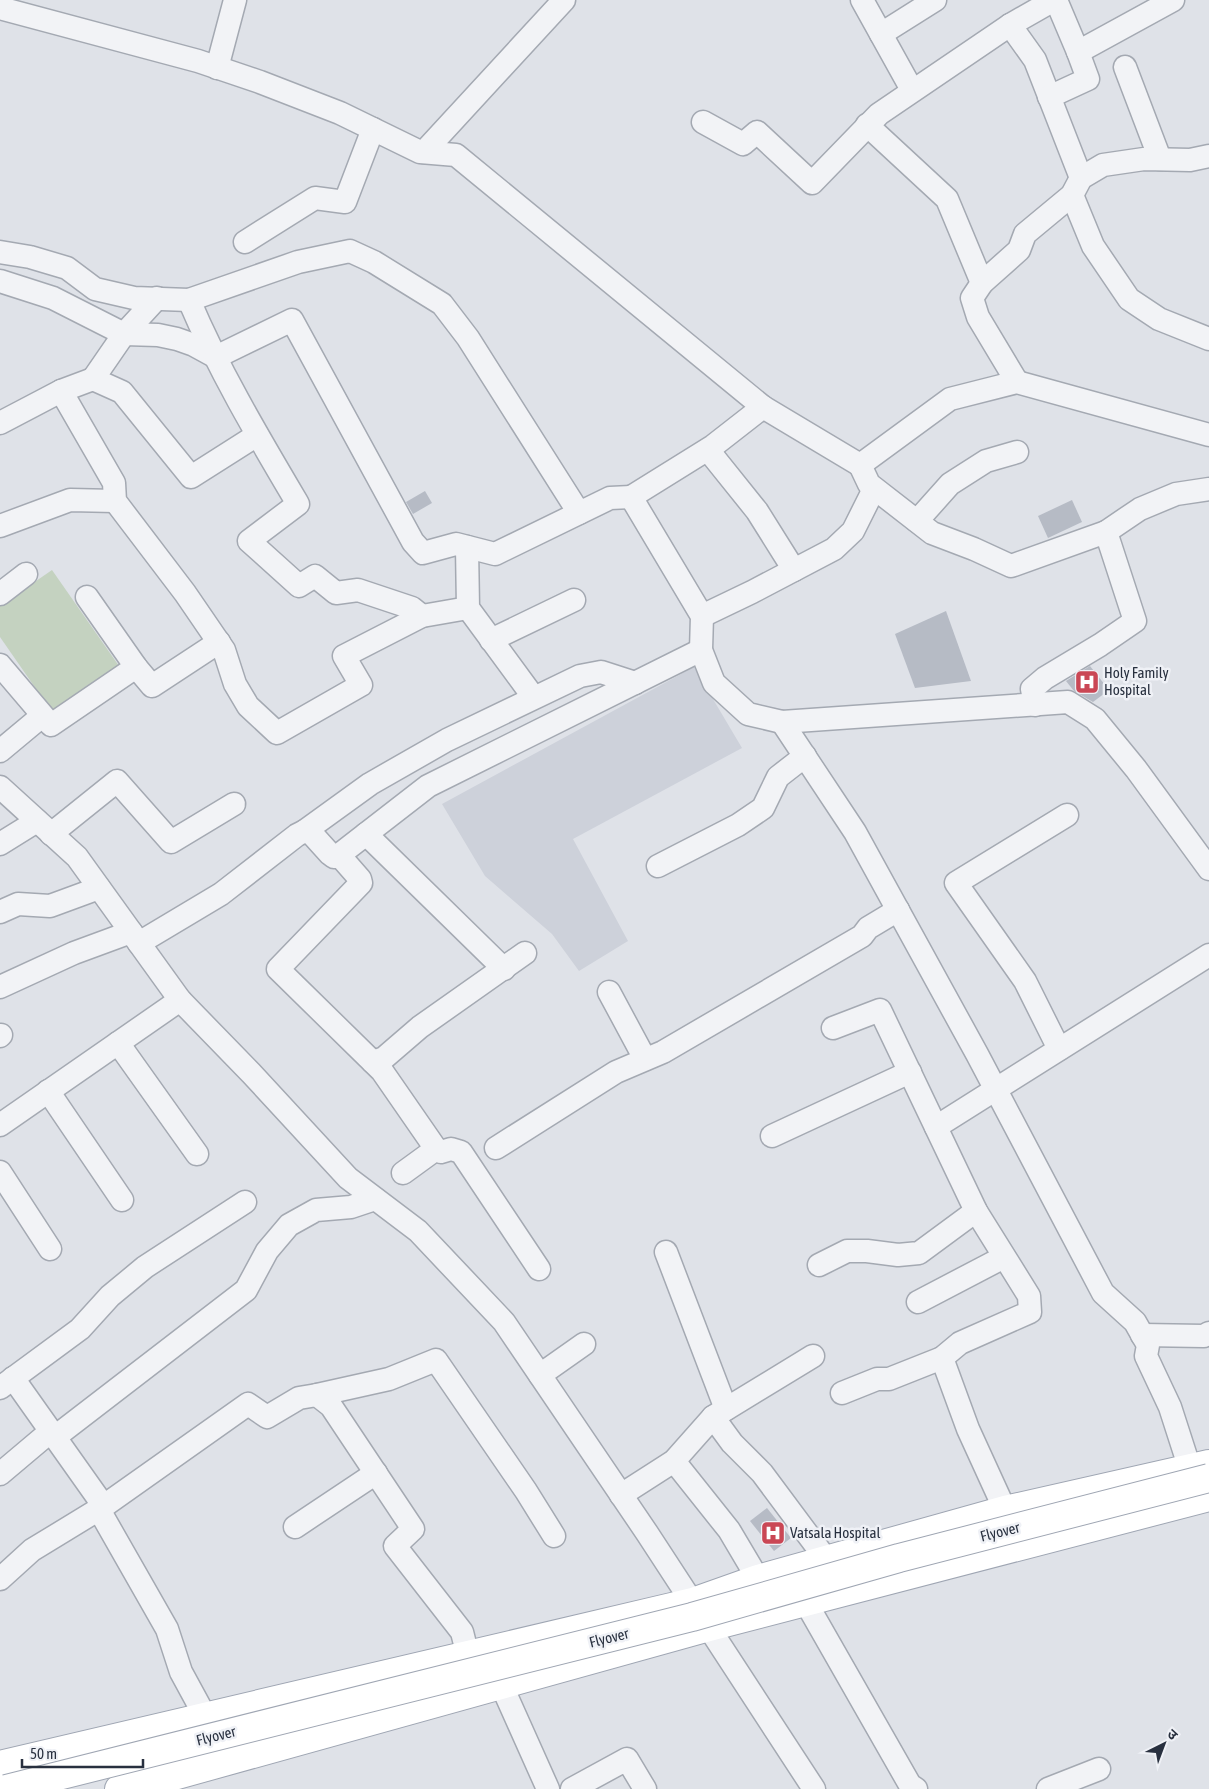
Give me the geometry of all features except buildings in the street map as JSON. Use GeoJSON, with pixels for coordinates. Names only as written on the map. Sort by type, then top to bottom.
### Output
{"type":"FeatureCollection","features":[{"type":"Feature","properties":{"kind":"main road"},"geometry":{"type":"LineString","coordinates":[[0,1765],[693,1602],[758,1579],[1005,1510],[1203,1470]]}},
{"type":"Feature","properties":{"kind":"main road","name":"Flyover"},"geometry":{"type":"LineString","coordinates":[[6,1789],[692,1617],[1203,1470]]}},
{"type":"Feature","properties":{"kind":"main road"},"geometry":{"type":"LineString","coordinates":[[119,1789],[174,1783],[212,1765],[501,1684],[805,1601],[1209,1497]]}},
{"type":"Feature","properties":{"kind":"street"},"geometry":{"type":"LineString","coordinates":[[217,68],[235,0]]}},
{"type":"Feature","properties":{"kind":"street"},"geometry":{"type":"LineString","coordinates":[[424,152],[564,0]]}},
{"type":"Feature","properties":{"kind":"street"},"geometry":{"type":"LineString","coordinates":[[862,0],[912,90]]}},
{"type":"Feature","properties":{"kind":"street"},"geometry":{"type":"LineString","coordinates":[[881,34],[936,0]]}},
{"type":"Feature","properties":{"kind":"street"},"geometry":{"type":"LineString","coordinates":[[703,122],[743,144],[757,132],[812,183],[879,114],[912,90],[1047,2],[1078,52],[1088,79],[1050,97]]}},
{"type":"Feature","properties":{"kind":"street"},"geometry":{"type":"LineString","coordinates":[[1078,52],[1159,4]]}},
{"type":"Feature","properties":{"kind":"street"},"geometry":{"type":"LineString","coordinates":[[0,8],[217,68],[260,82],[340,113],[420,152],[456,155],[763,406],[860,465],[869,484],[874,489],[932,533],[974,548],[1011,566],[1106,532],[1140,509],[1176,494],[1209,489]]}},
{"type":"Feature","properties":{"kind":"street"},"geometry":{"type":"LineString","coordinates":[[1010,25],[1035,60],[1050,97],[1093,246],[1129,299],[1159,319],[1209,339]]}},
{"type":"Feature","properties":{"kind":"street"},"geometry":{"type":"LineString","coordinates":[[1125,67],[1160,159]]}},
{"type":"Feature","properties":{"kind":"street"},"geometry":{"type":"LineString","coordinates":[[867,126],[947,199],[982,283]]}},
{"type":"Feature","properties":{"kind":"street"},"geometry":{"type":"LineString","coordinates":[[245,242],[315,198],[345,202],[373,129]]}},
{"type":"Feature","properties":{"kind":"street"},"geometry":{"type":"LineString","coordinates":[[1017,382],[978,317],[972,298],[982,283],[1018,250],[1025,234],[1103,165],[1144,159],[1190,160],[1209,156]]}},
{"type":"Feature","properties":{"kind":"street"},"geometry":{"type":"LineString","coordinates":[[0,252],[30,257],[67,268],[95,289],[134,298],[188,300],[298,262],[350,251],[374,262],[442,304],[468,338],[579,513]]}},
{"type":"Feature","properties":{"kind":"street"},"geometry":{"type":"LineString","coordinates":[[0,281],[53,298],[124,334],[158,335],[177,339],[194,345],[216,357]]}},
{"type":"Feature","properties":{"kind":"street"},"geometry":{"type":"LineString","coordinates":[[0,423],[62,390],[93,379],[124,334],[157,298]]}},
{"type":"Feature","properties":{"kind":"street"},"geometry":{"type":"LineString","coordinates":[[188,300],[204,336],[257,436],[298,504],[249,541],[299,586],[316,576],[336,593],[358,590],[412,608],[422,616]]}},
{"type":"Feature","properties":{"kind":"street"},"geometry":{"type":"LineString","coordinates":[[216,357],[292,320],[413,542],[423,553],[456,544],[494,554],[610,498],[631,497],[708,450],[763,406]]}},
{"type":"Feature","properties":{"kind":"street"},"geometry":{"type":"LineString","coordinates":[[93,379],[122,392],[191,477],[257,436]]}},
{"type":"Feature","properties":{"kind":"street"},"geometry":{"type":"LineString","coordinates":[[860,465],[950,399],[1017,382],[1209,435]]}},
{"type":"Feature","properties":{"kind":"street"},"geometry":{"type":"LineString","coordinates":[[62,390],[114,483],[115,501],[185,593],[219,642],[224,650],[235,684],[248,706],[277,733],[361,685],[344,656],[422,616],[468,608]]}},
{"type":"Feature","properties":{"kind":"street"},"geometry":{"type":"LineString","coordinates":[[708,450],[757,511],[794,570]]}},
{"type":"Feature","properties":{"kind":"street"},"geometry":{"type":"LineString","coordinates":[[917,521],[950,484],[986,461],[1017,452]]}},
{"type":"Feature","properties":{"kind":"street"},"geometry":{"type":"LineString","coordinates":[[702,616],[834,549],[853,531],[874,489]]}},
{"type":"Feature","properties":{"kind":"street"},"geometry":{"type":"LineString","coordinates":[[631,497],[702,616],[701,650],[714,683],[748,714],[782,722],[1068,702],[1095,719],[1136,768],[1209,869]]}},
{"type":"Feature","properties":{"kind":"street"},"geometry":{"type":"LineString","coordinates":[[0,526],[70,500],[115,501]]}},
{"type":"Feature","properties":{"kind":"street"},"geometry":{"type":"LineString","coordinates":[[1035,705],[1032,689],[1045,678],[1100,645],[1135,621],[1106,532]]}},
{"type":"Feature","properties":{"kind":"street"},"geometry":{"type":"LineString","coordinates":[[467,547],[468,608],[491,640],[525,698],[535,733]]}},
{"type":"Feature","properties":{"kind":"street"},"geometry":{"type":"LineString","coordinates":[[0,594],[26,574]]}},
{"type":"Feature","properties":{"kind":"street"},"geometry":{"type":"LineString","coordinates":[[87,597],[136,668],[152,686],[219,642]]}},
{"type":"Feature","properties":{"kind":"street"},"geometry":{"type":"LineString","coordinates":[[491,640],[574,600]]}},
{"type":"Feature","properties":{"kind":"street"},"geometry":{"type":"LineString","coordinates":[[305,831],[310,833],[330,854],[334,856],[339,854],[428,786],[701,650]]}},
{"type":"Feature","properties":{"kind":"street"},"geometry":{"type":"LineString","coordinates":[[0,665],[51,725],[136,668]]}},
{"type":"Feature","properties":{"kind":"street"},"geometry":{"type":"LineString","coordinates":[[0,986],[74,953],[135,937],[221,894],[297,835],[370,784],[525,698],[580,676],[601,672],[635,683]]}},
{"type":"Feature","properties":{"kind":"street"},"geometry":{"type":"LineString","coordinates":[[0,750],[42,716]]}},
{"type":"Feature","properties":{"kind":"street"},"geometry":{"type":"LineString","coordinates":[[782,722],[855,832],[995,1089],[1102,1293],[1135,1322],[1148,1345],[1146,1356],[1203,1470]]}},
{"type":"Feature","properties":{"kind":"street"},"geometry":{"type":"LineString","coordinates":[[658,866],[738,825],[763,808],[778,777],[805,756]]}},
{"type":"Feature","properties":{"kind":"street"},"geometry":{"type":"LineString","coordinates":[[0,844],[44,827],[117,781],[172,842],[234,804]]}},
{"type":"Feature","properties":{"kind":"street"},"geometry":{"type":"LineString","coordinates":[[0,787],[77,857],[180,1000],[251,1073],[348,1178],[418,1231],[504,1322],[693,1602],[814,1789]]}},
{"type":"Feature","properties":{"kind":"street"},"geometry":{"type":"LineString","coordinates":[[1059,1049],[1025,981],[956,883],[1067,815]]}},
{"type":"Feature","properties":{"kind":"street"},"geometry":{"type":"LineString","coordinates":[[366,834],[504,969]]}},
{"type":"Feature","properties":{"kind":"street"},"geometry":{"type":"LineString","coordinates":[[339,854],[360,878],[361,883],[278,969],[382,1070],[436,1149],[441,1152],[451,1149],[462,1152],[539,1269]]}},
{"type":"Feature","properties":{"kind":"street"},"geometry":{"type":"LineString","coordinates":[[0,912],[18,904],[50,906],[99,888]]}},
{"type":"Feature","properties":{"kind":"street"},"geometry":{"type":"LineString","coordinates":[[496,1148],[616,1072],[663,1052],[862,936],[868,928],[898,910]]}},
{"type":"Feature","properties":{"kind":"street"},"geometry":{"type":"LineString","coordinates":[[374,1062],[384,1058],[420,1027],[525,954]]}},
{"type":"Feature","properties":{"kind":"street"},"geometry":{"type":"LineString","coordinates":[[936,1127],[1209,955]]}},
{"type":"Feature","properties":{"kind":"street"},"geometry":{"type":"LineString","coordinates":[[609,992],[645,1059]]}},
{"type":"Feature","properties":{"kind":"street"},"geometry":{"type":"LineString","coordinates":[[0,1125],[180,1000]]}},
{"type":"Feature","properties":{"kind":"street"},"geometry":{"type":"LineString","coordinates":[[833,1028],[880,1010],[976,1212],[1029,1296],[1030,1312],[960,1343],[942,1358],[889,1379],[877,1379],[842,1393]]}},
{"type":"Feature","properties":{"kind":"street"},"geometry":{"type":"LineString","coordinates":[[118,1043],[197,1154]]}},
{"type":"Feature","properties":{"kind":"street"},"geometry":{"type":"LineString","coordinates":[[772,1136],[910,1072]]}},
{"type":"Feature","properties":{"kind":"street"},"geometry":{"type":"LineString","coordinates":[[48,1091],[122,1200]]}},
{"type":"Feature","properties":{"kind":"street"},"geometry":{"type":"LineString","coordinates":[[402,1173],[436,1149]]}},
{"type":"Feature","properties":{"kind":"street"},"geometry":{"type":"LineString","coordinates":[[0,1172],[50,1249]]}},
{"type":"Feature","properties":{"kind":"street"},"geometry":{"type":"LineString","coordinates":[[0,1474],[246,1290],[266,1251],[289,1225],[316,1210],[351,1207],[375,1199]]}},
{"type":"Feature","properties":{"kind":"street"},"geometry":{"type":"LineString","coordinates":[[212,1765],[206,1718],[181,1672],[167,1628],[102,1514],[98,1498],[53,1434],[7,1383],[80,1329],[110,1296],[145,1267],[245,1202]]}},
{"type":"Feature","properties":{"kind":"street"},"geometry":{"type":"LineString","coordinates":[[819,1265],[847,1251],[867,1251],[898,1255],[919,1252],[976,1212]]}},
{"type":"Feature","properties":{"kind":"street"},"geometry":{"type":"LineString","coordinates":[[666,1252],[720,1413],[732,1443],[762,1473],[826,1559]]}},
{"type":"Feature","properties":{"kind":"street"},"geometry":{"type":"LineString","coordinates":[[918,1302],[1004,1257]]}},
{"type":"Feature","properties":{"kind":"street"},"geometry":{"type":"LineString","coordinates":[[1142,1336],[1204,1336],[1209,1334]]}},
{"type":"Feature","properties":{"kind":"street"},"geometry":{"type":"LineString","coordinates":[[540,1375],[584,1344]]}},
{"type":"Feature","properties":{"kind":"street"},"geometry":{"type":"LineString","coordinates":[[621,1495],[674,1461],[720,1413],[813,1356]]}},
{"type":"Feature","properties":{"kind":"street"},"geometry":{"type":"LineString","coordinates":[[942,1358],[968,1429],[1005,1510]]}},
{"type":"Feature","properties":{"kind":"street"},"geometry":{"type":"LineString","coordinates":[[0,1579],[32,1550],[100,1508],[248,1404],[268,1417],[300,1398],[389,1379],[436,1360],[526,1490],[554,1536]]}},
{"type":"Feature","properties":{"kind":"street"},"geometry":{"type":"LineString","coordinates":[[317,1395],[331,1406],[413,1529],[395,1546],[501,1684],[548,1789]]}},
{"type":"Feature","properties":{"kind":"street"},"geometry":{"type":"LineString","coordinates":[[674,1461],[729,1530],[758,1579]]}},
{"type":"Feature","properties":{"kind":"street"},"geometry":{"type":"LineString","coordinates":[[295,1527],[376,1473]]}},
{"type":"Feature","properties":{"kind":"street"},"geometry":{"type":"LineString","coordinates":[[805,1601],[910,1786],[916,1789]]}},
{"type":"Feature","properties":{"kind":"street"},"geometry":{"type":"LineString","coordinates":[[161,1728],[174,1783]]}},
{"type":"Feature","properties":{"kind":"street"},"geometry":{"type":"LineString","coordinates":[[572,1789],[627,1759],[645,1789]]}},
{"type":"Feature","properties":{"kind":"street"},"geometry":{"type":"LineString","coordinates":[[1048,1789],[1099,1769]]}},
{"type":"Feature","properties":{"kind":"shaded area"},"geometry":{"type":"Polygon","coordinates":[[[694,667],[742,748],[573,839],[628,941],[579,971],[552,934],[485,876],[442,804],[694,667]]]}},
{"type":"Feature","properties":{"kind":"green space"},"geometry":{"type":"Polygon","coordinates":[[[52,570],[119,666],[52,712],[0,637],[0,606],[52,570]]]}},
{"type":"Feature","properties":{"kind":"place","name":"Holy Family Hospital"},"geometry":{"type":"Point","coordinates":[1087,682]}},
{"type":"Feature","properties":{"kind":"place","name":"Vatsala Hospital"},"geometry":{"type":"Point","coordinates":[773,1533]}}]}
